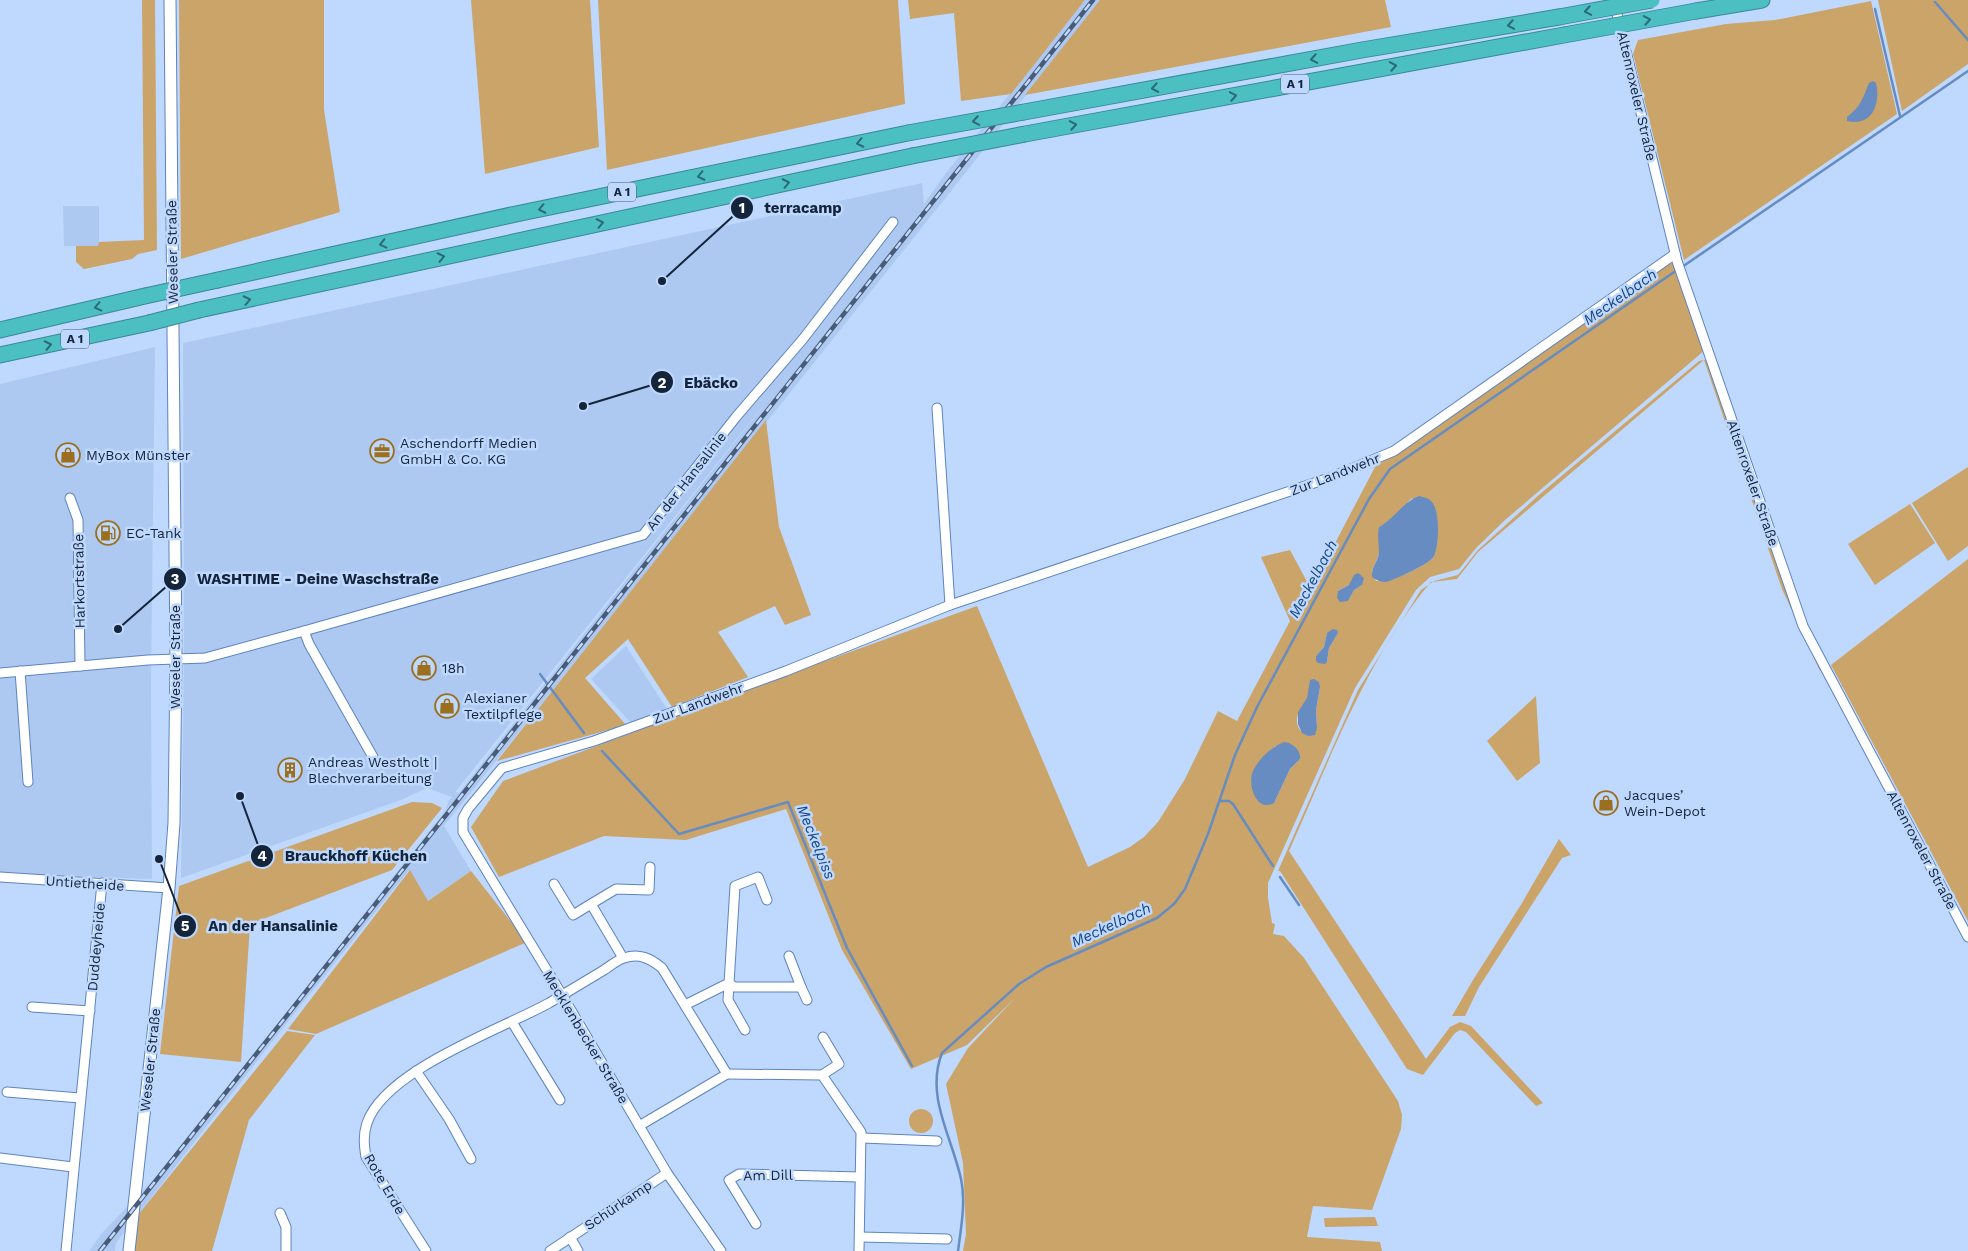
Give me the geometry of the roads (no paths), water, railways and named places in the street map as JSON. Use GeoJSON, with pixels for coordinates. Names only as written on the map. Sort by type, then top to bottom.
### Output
{"type":"FeatureCollection","features":[{"type":"Feature","properties":{"kind":"highway","name":"A 1"},"geometry":{"type":"LineString","coordinates":[[0,330],[516,214],[908,134],[1362,50],[1652,0]]}},
{"type":"Feature","properties":{"kind":"highway","name":"A 1"},"geometry":{"type":"LineString","coordinates":[[0,355],[199,310],[912,156],[1762,0]]}},
{"type":"Feature","properties":{"kind":"main road","name":"Weseler Straße"},"geometry":{"type":"LineString","coordinates":[[129,1251],[170,888],[174,815],[176,659],[170,0]]}},
{"type":"Feature","properties":{"kind":"street","name":"Altenroxeler Straße"},"geometry":{"type":"LineString","coordinates":[[1614,0],[1676,258],[1803,626],[1968,937]]}},
{"type":"Feature","properties":{"kind":"street","name":"An der Hansalinie"},"geometry":{"type":"LineString","coordinates":[[176,659],[211,657],[643,535],[736,416],[803,339],[893,222]]}},
{"type":"Feature","properties":{"kind":"street","name":"Zur Landwehr"},"geometry":{"type":"LineString","coordinates":[[463,818],[468,809],[502,768],[601,738],[786,671],[950,605],[1329,478],[1394,451],[1676,258]]}},
{"type":"Feature","properties":{"kind":"street"},"geometry":{"type":"LineString","coordinates":[[937,408],[950,605]]}},
{"type":"Feature","properties":{"kind":"street","name":"Harkortstraße"},"geometry":{"type":"LineString","coordinates":[[70,498],[78,520],[80,666]]}},
{"type":"Feature","properties":{"kind":"street"},"geometry":{"type":"LineString","coordinates":[[304,631],[309,644],[373,757]]}},
{"type":"Feature","properties":{"kind":"street"},"geometry":{"type":"LineString","coordinates":[[0,672],[176,659]]}},
{"type":"Feature","properties":{"kind":"street"},"geometry":{"type":"LineString","coordinates":[[20,671],[28,782]]}},
{"type":"Feature","properties":{"kind":"street","name":"Mecklenbecker Straße"},"geometry":{"type":"LineString","coordinates":[[463,818],[463,832],[466,840],[562,995],[667,1173],[721,1251]]}},
{"type":"Feature","properties":{"kind":"street"},"geometry":{"type":"LineString","coordinates":[[554,884],[573,915],[616,889],[649,890],[650,867]]}},
{"type":"Feature","properties":{"kind":"street"},"geometry":{"type":"LineString","coordinates":[[745,1030],[728,1000],[735,886],[758,876],[767,900]]}},
{"type":"Feature","properties":{"kind":"street","name":"Untietheide"},"geometry":{"type":"LineString","coordinates":[[0,877],[170,888]]}},
{"type":"Feature","properties":{"kind":"street","name":"Duddeyheide"},"geometry":{"type":"LineString","coordinates":[[66,1251],[102,883]]}},
{"type":"Feature","properties":{"kind":"street"},"geometry":{"type":"LineString","coordinates":[[591,904],[623,958]]}},
{"type":"Feature","properties":{"kind":"street"},"geometry":{"type":"LineString","coordinates":[[562,995],[623,958],[638,955],[651,958],[662,968],[727,1074]]}},
{"type":"Feature","properties":{"kind":"street"},"geometry":{"type":"LineString","coordinates":[[788,956],[807,1000]]}},
{"type":"Feature","properties":{"kind":"street"},"geometry":{"type":"LineString","coordinates":[[729,983],[734,987],[801,987]]}},
{"type":"Feature","properties":{"kind":"street"},"geometry":{"type":"LineString","coordinates":[[685,1005],[729,983]]}},
{"type":"Feature","properties":{"kind":"street","name":"Rote Erde"},"geometry":{"type":"LineString","coordinates":[[426,1251],[366,1157],[363,1142],[368,1121],[379,1104],[397,1085],[416,1071],[442,1055],[512,1022],[562,995]]}},
{"type":"Feature","properties":{"kind":"street","name":"Duddeyheide"},"geometry":{"type":"LineString","coordinates":[[32,1006],[90,1011]]}},
{"type":"Feature","properties":{"kind":"street"},"geometry":{"type":"LineString","coordinates":[[512,1022],[560,1100]]}},
{"type":"Feature","properties":{"kind":"street"},"geometry":{"type":"LineString","coordinates":[[639,1126],[727,1074],[822,1075],[839,1064],[823,1037]]}},
{"type":"Feature","properties":{"kind":"street"},"geometry":{"type":"LineString","coordinates":[[416,1071],[449,1118],[471,1159]]}},
{"type":"Feature","properties":{"kind":"street"},"geometry":{"type":"LineString","coordinates":[[822,1075],[861,1132],[859,1251]]}},
{"type":"Feature","properties":{"kind":"street"},"geometry":{"type":"LineString","coordinates":[[7,1092],[80,1098]]}},
{"type":"Feature","properties":{"kind":"street"},"geometry":{"type":"LineString","coordinates":[[862,1138],[937,1141]]}},
{"type":"Feature","properties":{"kind":"street"},"geometry":{"type":"LineString","coordinates":[[0,1158],[73,1167]]}},
{"type":"Feature","properties":{"kind":"street","name":"Schürkamp"},"geometry":{"type":"LineString","coordinates":[[550,1251],[667,1173]]}},
{"type":"Feature","properties":{"kind":"street","name":"Am Dill"},"geometry":{"type":"LineString","coordinates":[[756,1224],[729,1180],[739,1174],[860,1176]]}},
{"type":"Feature","properties":{"kind":"street"},"geometry":{"type":"LineString","coordinates":[[280,1213],[286,1226],[286,1251]]}},
{"type":"Feature","properties":{"kind":"street","name":"Schürkamp"},"geometry":{"type":"LineString","coordinates":[[570,1237],[578,1251]]}},
{"type":"Feature","properties":{"kind":"street"},"geometry":{"type":"LineString","coordinates":[[860,1237],[947,1239]]}},
{"type":"Feature","properties":{"kind":"waterway"},"geometry":{"type":"LineString","coordinates":[[1935,2],[1968,40]]}},
{"type":"Feature","properties":{"kind":"waterway"},"geometry":{"type":"LineString","coordinates":[[1875,9],[1900,116]]}},
{"type":"Feature","properties":{"kind":"waterway","name":"Meckelbach"},"geometry":{"type":"LineString","coordinates":[[1682,267],[1968,71]]}},
{"type":"Feature","properties":{"kind":"waterway","name":"Meckelbach"},"geometry":{"type":"LineString","coordinates":[[958,1251],[963,1197],[957,1163],[938,1101],[938,1069],[942,1053],[1019,984],[1046,967],[1157,918],[1174,904],[1185,889],[1208,834],[1235,755],[1257,707],[1369,499],[1390,469],[1677,270]]}},
{"type":"Feature","properties":{"kind":"waterway","name":"Meckelpiss"},"geometry":{"type":"LineString","coordinates":[[540,674],[584,733]]}},
{"type":"Feature","properties":{"kind":"waterway","name":"Meckelpiss"},"geometry":{"type":"LineString","coordinates":[[602,751],[679,834],[788,802],[847,948],[912,1066]]}},
{"type":"Feature","properties":{"kind":"waterway"},"geometry":{"type":"LineString","coordinates":[[1220,801],[1229,801],[1233,804],[1273,866]]}},
{"type":"Feature","properties":{"kind":"waterway"},"geometry":{"type":"LineString","coordinates":[[1280,877],[1299,905]]}},
{"type":"Feature","properties":{"kind":"railway"},"geometry":{"type":"LineString","coordinates":[[100,1251],[1093,0]]}},
{"type":"Feature","properties":{"kind":"place","name":"terracamp"},"geometry":{"type":"Point","coordinates":[662,281]}},
{"type":"Feature","properties":{"kind":"place","name":"Ebäcko"},"geometry":{"type":"Point","coordinates":[583,406]}},
{"type":"Feature","properties":{"kind":"place","name":"Aschendorff Medien GmbH & Co. KG"},"geometry":{"type":"Point","coordinates":[382,451]}},
{"type":"Feature","properties":{"kind":"place","name":"MyBox Münster"},"geometry":{"type":"Point","coordinates":[68,455]}},
{"type":"Feature","properties":{"kind":"place","name":"EC-Tank"},"geometry":{"type":"Point","coordinates":[108,533]}},
{"type":"Feature","properties":{"kind":"place","name":"WASHTIME - Deine Waschstraße"},"geometry":{"type":"Point","coordinates":[118,629]}},
{"type":"Feature","properties":{"kind":"place","name":"18h"},"geometry":{"type":"Point","coordinates":[424,668]}},
{"type":"Feature","properties":{"kind":"place","name":"Alexianer Textilpflege"},"geometry":{"type":"Point","coordinates":[447,706]}},
{"type":"Feature","properties":{"kind":"place","name":"Andreas Westholt | Blechverarbeitung"},"geometry":{"type":"Point","coordinates":[290,770]}},
{"type":"Feature","properties":{"kind":"place","name":"Brauckhoff Küchen"},"geometry":{"type":"Point","coordinates":[240,796]}},
{"type":"Feature","properties":{"kind":"place","name":"Jacques’ Wein-Depot"},"geometry":{"type":"Point","coordinates":[1606,803]}},
{"type":"Feature","properties":{"kind":"place","name":"An der Hansalinie"},"geometry":{"type":"Point","coordinates":[159,859]}}]}
